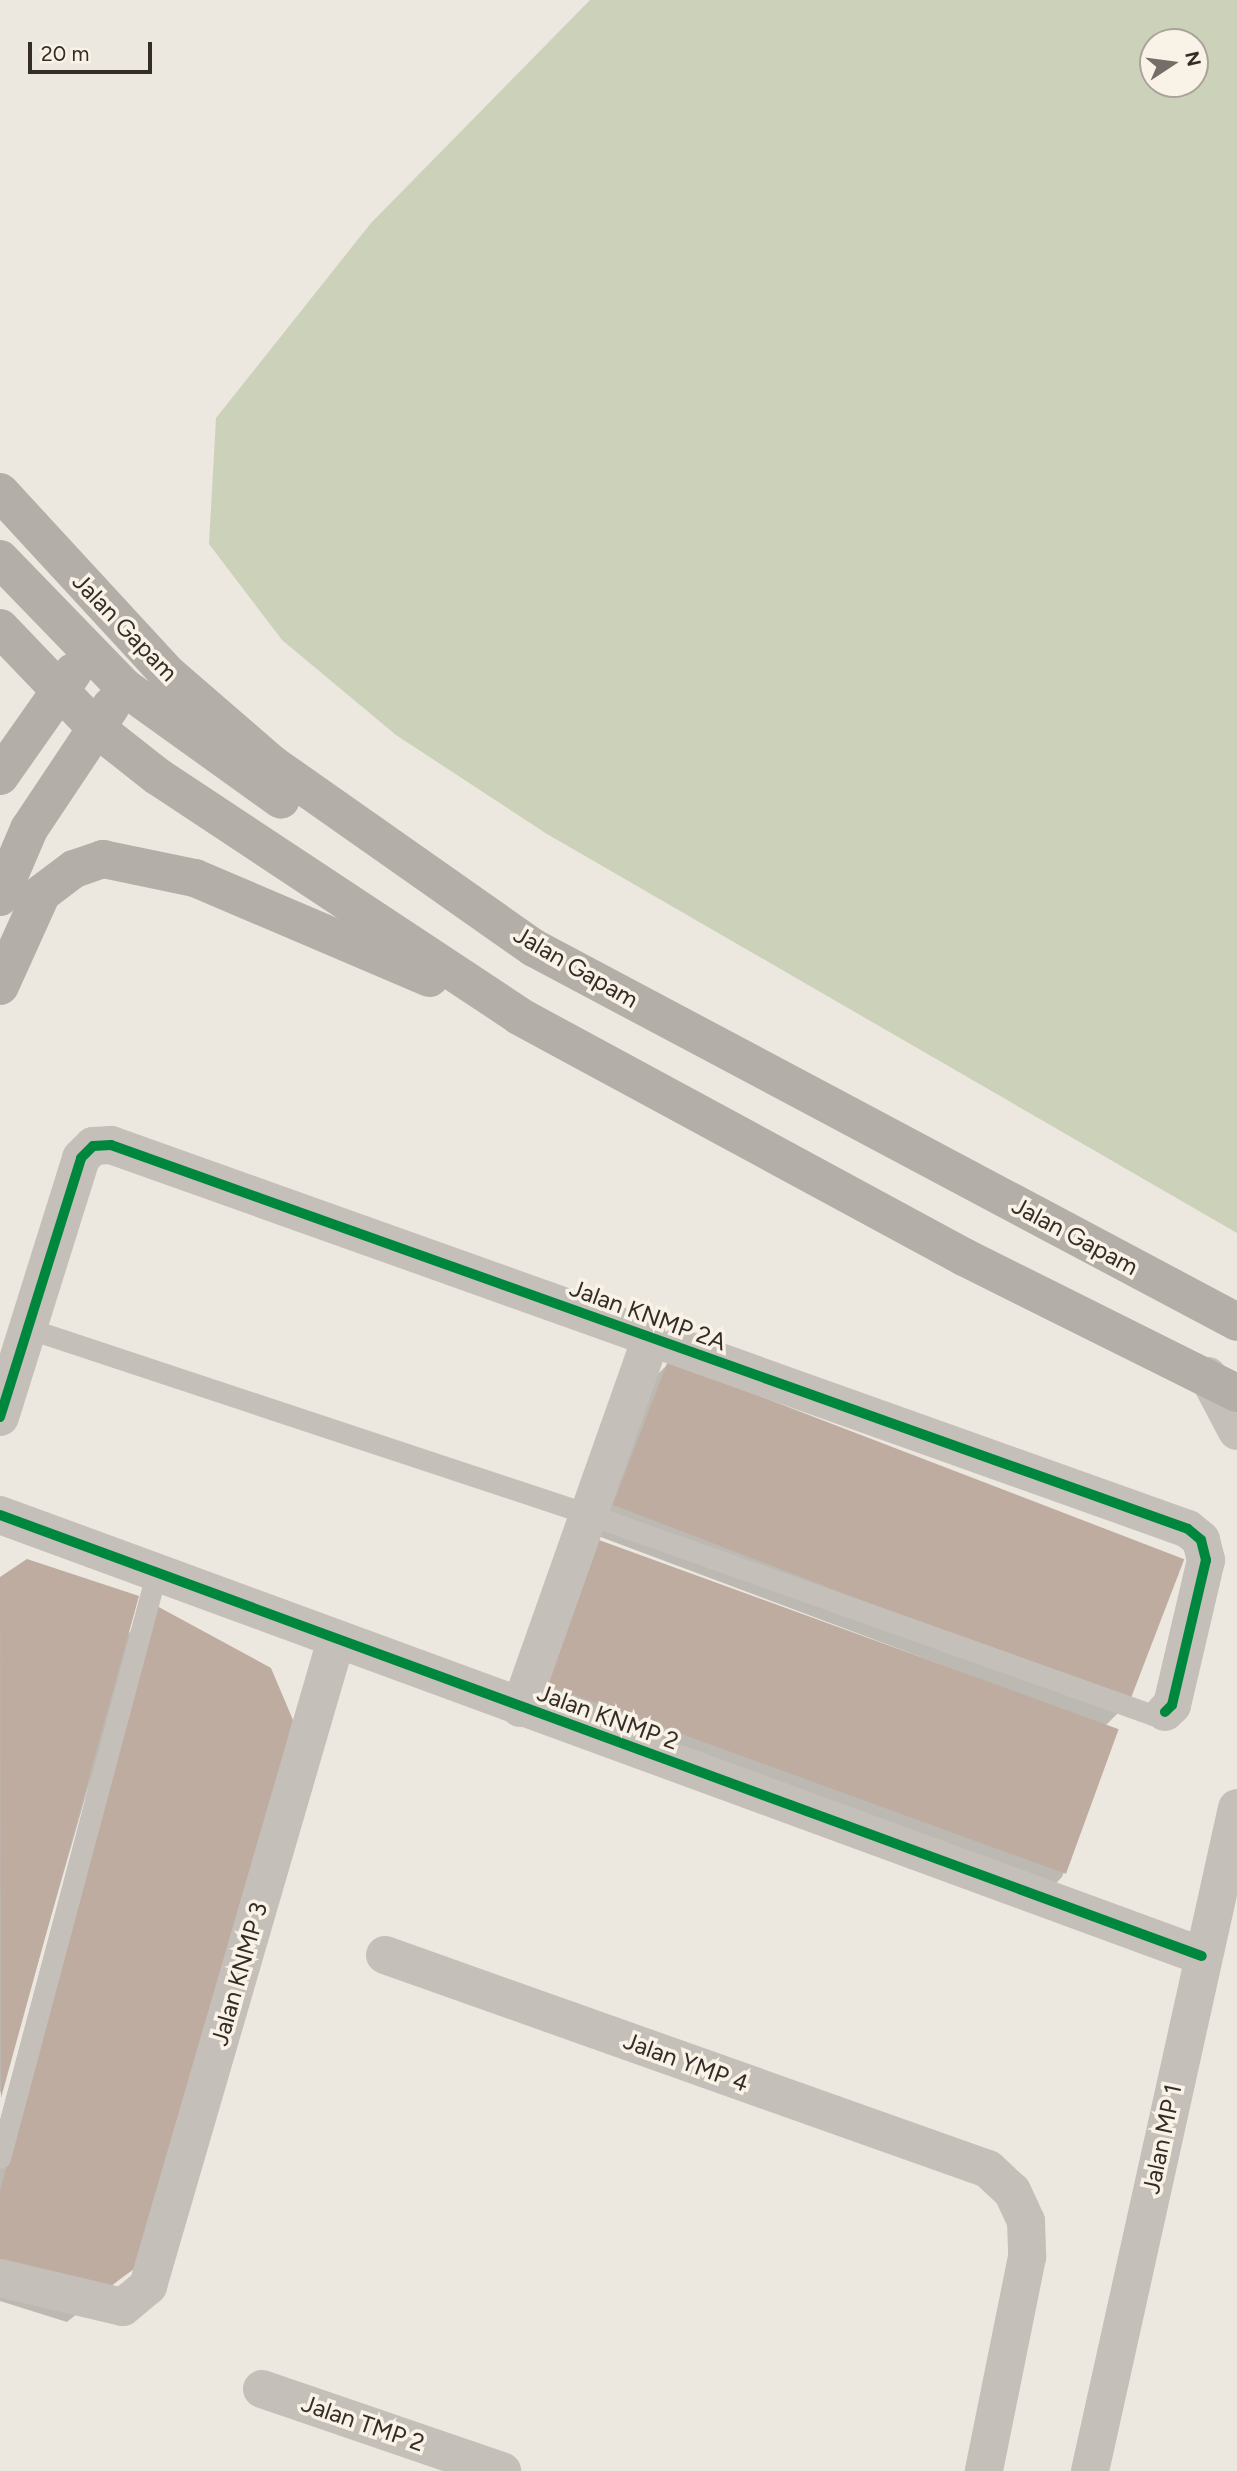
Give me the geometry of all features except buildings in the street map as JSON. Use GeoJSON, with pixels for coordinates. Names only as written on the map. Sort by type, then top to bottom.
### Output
{"type":"FeatureCollection","features":[{"type":"Feature","properties":{"kind":"main road","name":"Jalan Gapam"},"geometry":{"type":"LineString","coordinates":[[0,492],[167,673],[272,764],[534,948],[1237,1322]]}},
{"type":"Feature","properties":{"kind":"main road"},"geometry":{"type":"LineString","coordinates":[[0,559],[88,655],[124,687],[324,829],[454,891]]}},
{"type":"Feature","properties":{"kind":"main road"},"geometry":{"type":"LineString","coordinates":[[0,628],[96,728],[157,776],[519,1016],[964,1257],[1222,1384]]}},
{"type":"Feature","properties":{"kind":"main road"},"geometry":{"type":"LineString","coordinates":[[0,776],[58,691],[88,655]]}},
{"type":"Feature","properties":{"kind":"main road"},"geometry":{"type":"LineString","coordinates":[[0,897],[29,829],[124,687]]}},
{"type":"Feature","properties":{"kind":"main road"},"geometry":{"type":"LineString","coordinates":[[0,986],[42,894],[74,869],[103,859],[195,878],[519,1016]]}},
{"type":"Feature","properties":{"kind":"street","name":"Jalan KNMP 2A"},"geometry":{"type":"LineString","coordinates":[[27,1328],[81,1158],[93,1146],[111,1145],[1188,1529],[1201,1541],[1206,1560],[1172,1705],[1165,1712]]}},
{"type":"Feature","properties":{"kind":"street"},"geometry":{"type":"LineString","coordinates":[[0,1417],[27,1328]]}},
{"type":"Feature","properties":{"kind":"street"},"geometry":{"type":"LineString","coordinates":[[520,1708],[651,1339]]}},
{"type":"Feature","properties":{"kind":"street"},"geometry":{"type":"LineString","coordinates":[[1222,1384],[1237,1431]]}},
{"type":"Feature","properties":{"kind":"street","name":"Jalan KNMP 2"},"geometry":{"type":"LineString","coordinates":[[0,1515],[1202,1956]]}},
{"type":"Feature","properties":{"kind":"street","name":"Jalan KNMP 3"},"geometry":{"type":"LineString","coordinates":[[0,2278],[112,2306],[133,2303],[148,2286],[336,1640]]}},
{"type":"Feature","properties":{"kind":"street","name":"Jalan MP 1"},"geometry":{"type":"LineString","coordinates":[[1090,2471],[1202,1956],[1237,1808]]}},
{"type":"Feature","properties":{"kind":"street","name":"Jalan YMP 4"},"geometry":{"type":"LineString","coordinates":[[385,1955],[988,2169],[1012,2191],[1026,2221],[1027,2257],[984,2471]]}},
{"type":"Feature","properties":{"kind":"street","name":"Jalan TMP 2"},"geometry":{"type":"LineString","coordinates":[[262,2389],[502,2471]]}},
{"type":"Feature","properties":{"kind":"lane"},"geometry":{"type":"LineString","coordinates":[[27,1328],[588,1514],[1153,1715],[1165,1712]]}},
{"type":"Feature","properties":{"kind":"lane"},"geometry":{"type":"LineString","coordinates":[[0,2158],[156,1574]]}},
{"type":"Feature","properties":{"kind":"green space"},"geometry":{"type":"Polygon","coordinates":[[[590,0],[1237,0],[1237,1233],[547,834],[396,735],[282,640],[209,544],[216,418],[371,223],[590,0]]]}},
{"type":"Feature","properties":{"kind":"cycle path"},"geometry":{"type":"LineString","coordinates":[[0,1417],[81,1158],[93,1146],[111,1145],[1188,1529],[1201,1540],[1206,1560],[1172,1705],[1165,1712]]}},
{"type":"Feature","properties":{"kind":"cycle path"},"geometry":{"type":"LineString","coordinates":[[0,1515],[1202,1956]]}}]}
